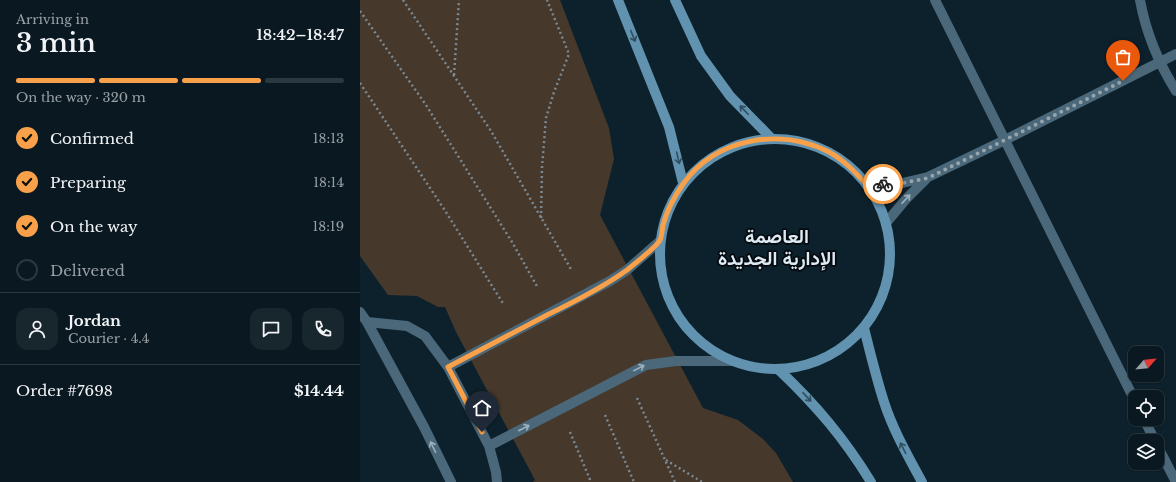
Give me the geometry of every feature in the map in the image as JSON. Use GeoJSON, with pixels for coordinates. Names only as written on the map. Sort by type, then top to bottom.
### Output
{"type":"FeatureCollection","features":[{"type":"Feature","properties":{"kind":"main road"},"geometry":{"type":"LineString","coordinates":[[618,0],[669,127],[683,183]]}},
{"type":"Feature","properties":{"kind":"main road"},"geometry":{"type":"LineString","coordinates":[[675,0],[701,56],[730,96],[771,138]]}},
{"type":"Feature","properties":{"kind":"main road"},"geometry":{"type":"LineString","coordinates":[[771,138],[794,140],[817,146],[844,162],[866,184],[881,209],[886,223],[890,246],[889,270],[886,286],[881,301],[864,328],[849,343],[826,358],[811,364],[779,370],[746,366],[731,361],[716,354],[690,333],[680,320],[665,290],[661,274],[660,258],[660,241],[663,226],[674,196],[683,183],[704,163],[728,148],[756,140],[771,138]]}},
{"type":"Feature","properties":{"kind":"main road"},"geometry":{"type":"LineString","coordinates":[[864,328],[884,403],[902,445],[922,482]]}},
{"type":"Feature","properties":{"kind":"main road"},"geometry":{"type":"LineString","coordinates":[[779,370],[828,420],[849,448],[871,482]]}},
{"type":"Feature","properties":{"kind":"street"},"geometry":{"type":"LineString","coordinates":[[935,0],[1130,390]]}},
{"type":"Feature","properties":{"kind":"street"},"geometry":{"type":"LineString","coordinates":[[1140,0],[1147,31],[1159,62],[1176,91]]}},
{"type":"Feature","properties":{"kind":"street"},"geometry":{"type":"LineString","coordinates":[[866,184],[898,184],[928,178],[1176,54]]}},
{"type":"Feature","properties":{"kind":"street"},"geometry":{"type":"LineString","coordinates":[[886,223],[906,199],[928,178]]}},
{"type":"Feature","properties":{"kind":"street"},"geometry":{"type":"LineString","coordinates":[[448,367],[604,285],[627,270],[660,241]]}},
{"type":"Feature","properties":{"kind":"street"},"geometry":{"type":"LineString","coordinates":[[360,312],[367,322],[424,427],[450,482]]}},
{"type":"Feature","properties":{"kind":"street"},"geometry":{"type":"LineString","coordinates":[[367,322],[407,326],[425,336],[448,367],[489,446],[497,482]]}},
{"type":"Feature","properties":{"kind":"street"},"geometry":{"type":"LineString","coordinates":[[489,446],[646,365],[676,360],[731,361]]}},
{"type":"Feature","properties":{"kind":"street"},"geometry":{"type":"LineString","coordinates":[[1164,459],[1176,482]]}},
{"type":"Feature","properties":{"kind":"path"},"geometry":{"type":"LineString","coordinates":[[403,0],[491,131],[572,271]]}},
{"type":"Feature","properties":{"kind":"path"},"geometry":{"type":"LineString","coordinates":[[454,76],[459,0]]}},
{"type":"Feature","properties":{"kind":"path"},"geometry":{"type":"LineString","coordinates":[[541,219],[542,167],[546,118],[554,92],[569,54],[547,0]]}},
{"type":"Feature","properties":{"kind":"path"},"geometry":{"type":"LineString","coordinates":[[360,11],[426,105],[512,242],[538,288]]}},
{"type":"Feature","properties":{"kind":"path"},"geometry":{"type":"LineString","coordinates":[[360,83],[444,209],[504,305]]}},
{"type":"Feature","properties":{"kind":"path"},"geometry":{"type":"LineString","coordinates":[[637,398],[675,482]]}},
{"type":"Feature","properties":{"kind":"path"},"geometry":{"type":"LineString","coordinates":[[604,415],[634,482]]}},
{"type":"Feature","properties":{"kind":"path"},"geometry":{"type":"LineString","coordinates":[[570,432],[591,482]]}},
{"type":"Feature","properties":{"kind":"path"},"geometry":{"type":"LineString","coordinates":[[666,460],[702,482]]}},
{"type":"Feature","properties":{"kind":"shaded area"},"geometry":{"type":"Polygon","coordinates":[[[360,0],[560,0],[609,128],[614,159],[600,215],[703,408],[738,420],[763,439],[776,453],[793,482],[533,482],[535,480],[456,332],[445,307],[438,307],[417,296],[388,295],[360,256],[360,0]]]}},
{"type":"Feature","properties":{"kind":"way so far"},"geometry":{"type":"LineString","coordinates":[[883,184],[898,184],[928,178],[1123,81]]}},
{"type":"Feature","properties":{"kind":"district","name":"العاصمة الإدارية الجديدة"},"geometry":{"type":"Point","coordinates":[777,247]}},
{"type":"Feature","properties":{"kind":"route"},"geometry":{"type":"LineString","coordinates":[[482,432],[448,367],[592,292],[627,270],[660,241],[668,211],[674,196],[683,183],[693,172],[716,155],[728,148],[742,143],[771,138],[786,139],[817,146],[831,153],[856,172],[866,184],[883,184]]}}]}
